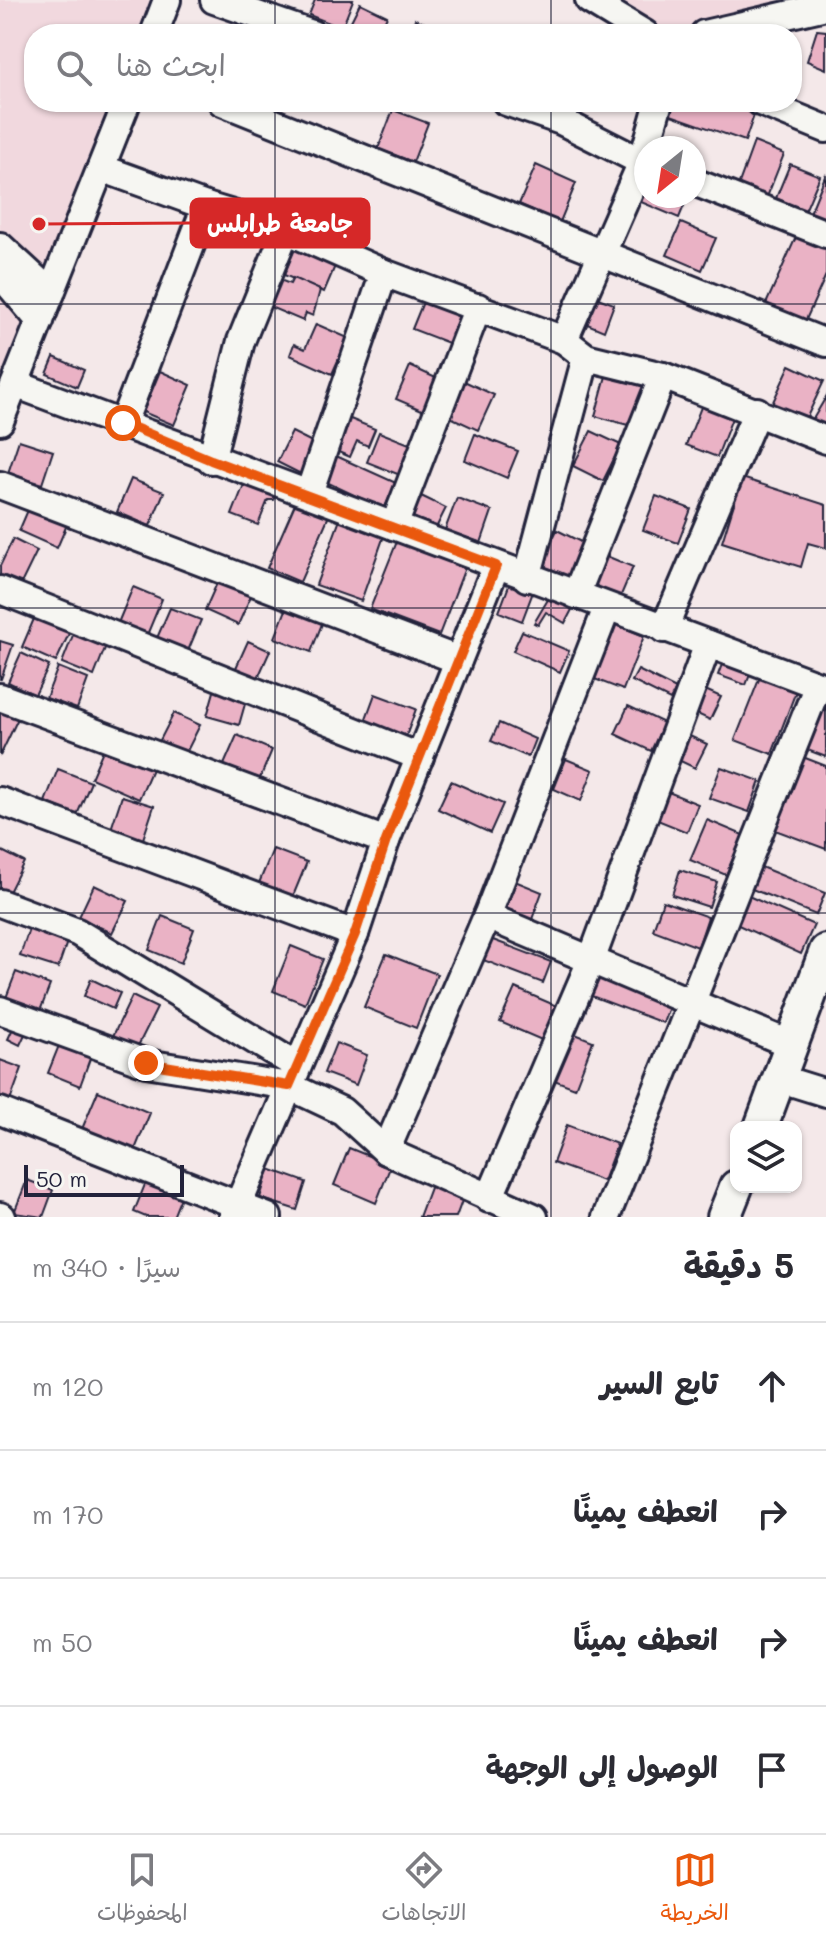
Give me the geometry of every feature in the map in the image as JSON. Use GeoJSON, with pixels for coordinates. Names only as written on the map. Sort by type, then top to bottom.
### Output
{"type":"FeatureCollection","features":[{"type":"Feature","properties":{"kind":"main road"},"geometry":{"type":"LineString","coordinates":[[764,1121],[826,951]]}},
{"type":"Feature","properties":{"kind":"main road"},"geometry":{"type":"LineString","coordinates":[[724,1217],[734,1193]]}},
{"type":"Feature","properties":{"kind":"street"},"geometry":{"type":"LineString","coordinates":[[158,24],[167,0]]}},
{"type":"Feature","properties":{"kind":"street"},"geometry":{"type":"LineString","coordinates":[[214,0],[283,24]]}},
{"type":"Feature","properties":{"kind":"street"},"geometry":{"type":"LineString","coordinates":[[589,0],[629,24]]}},
{"type":"Feature","properties":{"kind":"street"},"geometry":{"type":"LineString","coordinates":[[748,24],[826,6]]}},
{"type":"Feature","properties":{"kind":"street"},"geometry":{"type":"LineString","coordinates":[[0,421],[123,112]]}},
{"type":"Feature","properties":{"kind":"street"},"geometry":{"type":"LineString","coordinates":[[248,112],[826,343]]}},
{"type":"Feature","properties":{"kind":"street"},"geometry":{"type":"LineString","coordinates":[[535,112],[561,121],[634,158]]}},
{"type":"Feature","properties":{"kind":"street"},"geometry":{"type":"LineString","coordinates":[[651,136],[657,112]]}},
{"type":"Feature","properties":{"kind":"street"},"geometry":{"type":"LineString","coordinates":[[784,112],[826,129]]}},
{"type":"Feature","properties":{"kind":"street"},"geometry":{"type":"LineString","coordinates":[[101,168],[206,206],[286,230],[384,273],[564,340],[586,357],[663,376],[826,440]]}},
{"type":"Feature","properties":{"kind":"street"},"geometry":{"type":"LineString","coordinates":[[564,340],[634,184]]}},
{"type":"Feature","properties":{"kind":"street"},"geometry":{"type":"LineString","coordinates":[[706,187],[826,234]]}},
{"type":"Feature","properties":{"kind":"street"},"geometry":{"type":"LineString","coordinates":[[123,423],[206,206]]}},
{"type":"Feature","properties":{"kind":"street"},"geometry":{"type":"LineString","coordinates":[[211,460],[241,341],[286,230]]}},
{"type":"Feature","properties":{"kind":"street"},"geometry":{"type":"LineString","coordinates":[[0,246],[51,293]]}},
{"type":"Feature","properties":{"kind":"street"},"geometry":{"type":"LineString","coordinates":[[309,493],[384,273]]}},
{"type":"Feature","properties":{"kind":"street"},"geometry":{"type":"LineString","coordinates":[[0,274],[40,321]]}},
{"type":"Feature","properties":{"kind":"street"},"geometry":{"type":"LineString","coordinates":[[394,526],[478,307]]}},
{"type":"Feature","properties":{"kind":"street"},"geometry":{"type":"LineString","coordinates":[[527,578],[586,357]]}},
{"type":"Feature","properties":{"kind":"street"},"geometry":{"type":"LineString","coordinates":[[576,595],[663,376]]}},
{"type":"Feature","properties":{"kind":"street"},"geometry":{"type":"LineString","coordinates":[[15,384],[123,423],[211,460],[309,493],[527,578],[822,686],[606,1217]]}},
{"type":"Feature","properties":{"kind":"street"},"geometry":{"type":"LineString","coordinates":[[664,629],[757,411]]}},
{"type":"Feature","properties":{"kind":"street"},"geometry":{"type":"LineString","coordinates":[[0,485],[458,660]]}},
{"type":"Feature","properties":{"kind":"street"},"geometry":{"type":"LineString","coordinates":[[235,1211],[355,934],[386,841],[496,566]]}},
{"type":"Feature","properties":{"kind":"street"},"geometry":{"type":"LineString","coordinates":[[0,590],[420,757]]}},
{"type":"Feature","properties":{"kind":"street"},"geometry":{"type":"LineString","coordinates":[[386,1151],[487,916],[607,608]]}},
{"type":"Feature","properties":{"kind":"street"},"geometry":{"type":"LineString","coordinates":[[489,1199],[592,958],[708,644]]}},
{"type":"Feature","properties":{"kind":"street"},"geometry":{"type":"LineString","coordinates":[[0,697],[386,841]]}},
{"type":"Feature","properties":{"kind":"street"},"geometry":{"type":"LineString","coordinates":[[0,801],[355,934]]}},
{"type":"Feature","properties":{"kind":"street"},"geometry":{"type":"LineString","coordinates":[[0,903],[77,932],[293,1076],[342,1111],[386,1151],[534,1217]]}},
{"type":"Feature","properties":{"kind":"street"},"geometry":{"type":"LineString","coordinates":[[487,916],[792,1045]]}},
{"type":"Feature","properties":{"kind":"street"},"geometry":{"type":"LineString","coordinates":[[0,1010],[146,1063],[293,1076]]}},
{"type":"Feature","properties":{"kind":"street"},"geometry":{"type":"LineString","coordinates":[[781,1079],[826,1093]]}},
{"type":"Feature","properties":{"kind":"street"},"geometry":{"type":"LineString","coordinates":[[0,1111],[235,1211],[268,1217]]}},
{"type":"Feature","properties":{"kind":"shaded area"},"geometry":{"type":"Polygon","coordinates":[[[0,0],[167,0],[158,24],[24,24],[24,112],[123,112],[0,421],[0,0]]]}},
{"type":"Feature","properties":{"kind":"shaded area"},"geometry":{"type":"Polygon","coordinates":[[[589,0],[826,0],[740,24],[629,24],[589,0]]]}},
{"type":"Feature","properties":{"kind":"building"},"geometry":{"type":"Polygon","coordinates":[[[315,0],[353,0],[344,24],[332,24],[309,15],[315,0]]]}},
{"type":"Feature","properties":{"kind":"building"},"geometry":{"type":"Polygon","coordinates":[[[360,3],[387,16],[383,24],[350,24],[360,3]]]}},
{"type":"Feature","properties":{"kind":"building"},"geometry":{"type":"Polygon","coordinates":[[[817,30],[826,31],[826,69],[807,61],[817,30]]]}},
{"type":"Feature","properties":{"kind":"building"},"geometry":{"type":"Polygon","coordinates":[[[392,112],[428,123],[413,162],[378,149],[392,112]]]}},
{"type":"Feature","properties":{"kind":"building"},"geometry":{"type":"Polygon","coordinates":[[[665,112],[755,112],[745,141],[665,112]]]}},
{"type":"Feature","properties":{"kind":"building"},"geometry":{"type":"Polygon","coordinates":[[[754,142],[784,154],[767,197],[738,186],[754,142]]]}},
{"type":"Feature","properties":{"kind":"building"},"geometry":{"type":"Polygon","coordinates":[[[790,164],[820,176],[805,211],[776,198],[790,164]]]}},
{"type":"Feature","properties":{"kind":"building"},"geometry":{"type":"Polygon","coordinates":[[[536,165],[576,183],[560,222],[519,204],[536,165]]]}},
{"type":"Feature","properties":{"kind":"building"},"geometry":{"type":"Polygon","coordinates":[[[826,174],[826,220],[810,213],[826,174]]]}},
{"type":"Feature","properties":{"kind":"building"},"geometry":{"type":"Polygon","coordinates":[[[655,208],[683,208],[679,218],[655,208]]]}},
{"type":"Feature","properties":{"kind":"building"},"geometry":{"type":"Polygon","coordinates":[[[681,223],[716,238],[702,270],[667,255],[681,223]]]}},
{"type":"Feature","properties":{"kind":"building"},"geometry":{"type":"Polygon","coordinates":[[[800,228],[826,239],[826,275],[805,322],[766,304],[800,228]]]}},
{"type":"Feature","properties":{"kind":"building"},"geometry":{"type":"Polygon","coordinates":[[[298,242],[338,259],[324,292],[284,275],[298,242]]]}},
{"type":"Feature","properties":{"kind":"building"},"geometry":{"type":"Polygon","coordinates":[[[293,278],[320,290],[313,316],[306,313],[303,321],[263,304],[272,284],[278,286],[280,280],[290,284],[293,278]]]}},
{"type":"Feature","properties":{"kind":"building"},"geometry":{"type":"Polygon","coordinates":[[[427,292],[465,307],[451,344],[412,329],[427,292]]]}},
{"type":"Feature","properties":{"kind":"building"},"geometry":{"type":"Polygon","coordinates":[[[590,295],[614,304],[604,331],[580,321],[590,295]]]}},
{"type":"Feature","properties":{"kind":"building"},"geometry":{"type":"Polygon","coordinates":[[[316,324],[348,338],[332,374],[290,355],[294,344],[305,349],[316,324]]]}},
{"type":"Feature","properties":{"kind":"building"},"geometry":{"type":"Polygon","coordinates":[[[54,357],[84,370],[77,387],[47,374],[54,357]]]}},
{"type":"Feature","properties":{"kind":"building"},"geometry":{"type":"Polygon","coordinates":[[[790,365],[824,381],[806,419],[772,404],[790,365]]]}},
{"type":"Feature","properties":{"kind":"building"},"geometry":{"type":"Polygon","coordinates":[[[410,366],[438,379],[424,411],[396,399],[410,366]]]}},
{"type":"Feature","properties":{"kind":"building"},"geometry":{"type":"Polygon","coordinates":[[[160,371],[191,385],[174,425],[143,412],[160,371]]]}},
{"type":"Feature","properties":{"kind":"building"},"geometry":{"type":"Polygon","coordinates":[[[606,376],[649,388],[639,428],[595,416],[606,376]]]}},
{"type":"Feature","properties":{"kind":"building"},"geometry":{"type":"Polygon","coordinates":[[[464,381],[494,395],[478,430],[448,416],[464,381]]]}},
{"type":"Feature","properties":{"kind":"building"},"geometry":{"type":"Polygon","coordinates":[[[707,392],[737,405],[717,457],[686,445],[707,392]]]}},
{"type":"Feature","properties":{"kind":"building"},"geometry":{"type":"Polygon","coordinates":[[[826,397],[826,426],[813,419],[826,397]]]}},
{"type":"Feature","properties":{"kind":"building"},"geometry":{"type":"Polygon","coordinates":[[[343,416],[375,429],[368,446],[357,441],[350,457],[329,448],[343,416]]]}},
{"type":"Feature","properties":{"kind":"building"},"geometry":{"type":"Polygon","coordinates":[[[591,431],[621,445],[603,481],[573,466],[591,431]]]}},
{"type":"Feature","properties":{"kind":"building"},"geometry":{"type":"Polygon","coordinates":[[[292,432],[316,444],[301,474],[277,462],[292,432]]]}},
{"type":"Feature","properties":{"kind":"building"},"geometry":{"type":"Polygon","coordinates":[[[379,432],[412,445],[400,475],[367,462],[379,432]]]}},
{"type":"Feature","properties":{"kind":"building"},"geometry":{"type":"Polygon","coordinates":[[[475,434],[518,451],[507,478],[465,460],[475,434]]]}},
{"type":"Feature","properties":{"kind":"building"},"geometry":{"type":"Polygon","coordinates":[[[19,440],[53,451],[42,484],[8,473],[19,440]]]}},
{"type":"Feature","properties":{"kind":"building"},"geometry":{"type":"Polygon","coordinates":[[[334,455],[396,483],[384,509],[322,480],[334,455]]]}},
{"type":"Feature","properties":{"kind":"building"},"geometry":{"type":"Polygon","coordinates":[[[247,477],[278,490],[274,500],[268,500],[258,525],[232,515],[247,477]]]}},
{"type":"Feature","properties":{"kind":"building"},"geometry":{"type":"Polygon","coordinates":[[[742,478],[826,505],[826,548],[808,543],[801,567],[722,542],[742,478]]]}},
{"type":"Feature","properties":{"kind":"building"},"geometry":{"type":"Polygon","coordinates":[[[131,479],[164,492],[150,526],[117,512],[131,479]]]}},
{"type":"Feature","properties":{"kind":"building"},"geometry":{"type":"Polygon","coordinates":[[[419,495],[446,508],[436,528],[409,515],[419,495]]]}},
{"type":"Feature","properties":{"kind":"building"},"geometry":{"type":"Polygon","coordinates":[[[656,496],[691,509],[678,543],[643,530],[656,496]]]}},
{"type":"Feature","properties":{"kind":"building"},"geometry":{"type":"Polygon","coordinates":[[[298,497],[331,511],[300,582],[267,568],[298,497]]]}},
{"type":"Feature","properties":{"kind":"building"},"geometry":{"type":"Polygon","coordinates":[[[457,498],[492,511],[481,543],[445,530],[457,498]]]}},
{"type":"Feature","properties":{"kind":"building"},"geometry":{"type":"Polygon","coordinates":[[[31,503],[69,520],[57,548],[19,531],[31,503]]]}},
{"type":"Feature","properties":{"kind":"building"},"geometry":{"type":"Polygon","coordinates":[[[342,514],[386,530],[361,601],[316,585],[342,514]]]}},
{"type":"Feature","properties":{"kind":"building"},"geometry":{"type":"Polygon","coordinates":[[[557,530],[589,546],[573,580],[540,565],[557,530]]]}},
{"type":"Feature","properties":{"kind":"building"},"geometry":{"type":"Polygon","coordinates":[[[13,539],[37,551],[18,590],[0,582],[0,566],[13,539]]]}},
{"type":"Feature","properties":{"kind":"building"},"geometry":{"type":"Polygon","coordinates":[[[398,539],[466,565],[439,635],[370,609],[398,539]]]}},
{"type":"Feature","properties":{"kind":"building"},"geometry":{"type":"Polygon","coordinates":[[[604,555],[633,567],[619,600],[590,587],[604,555]]]}},
{"type":"Feature","properties":{"kind":"building"},"geometry":{"type":"Polygon","coordinates":[[[221,574],[254,589],[238,625],[205,610],[221,574]]]}},
{"type":"Feature","properties":{"kind":"building"},"geometry":{"type":"Polygon","coordinates":[[[513,575],[536,584],[522,621],[499,612],[513,575]]]}},
{"type":"Feature","properties":{"kind":"building"},"geometry":{"type":"Polygon","coordinates":[[[133,587],[162,599],[147,635],[118,623],[133,587]]]}},
{"type":"Feature","properties":{"kind":"building"},"geometry":{"type":"Polygon","coordinates":[[[553,591],[575,604],[565,623],[546,612],[538,625],[534,623],[553,591]]]}},
{"type":"Feature","properties":{"kind":"building"},"geometry":{"type":"Polygon","coordinates":[[[289,602],[325,616],[311,652],[275,638],[289,602]]]}},
{"type":"Feature","properties":{"kind":"building"},"geometry":{"type":"Polygon","coordinates":[[[170,608],[201,620],[188,651],[157,638],[170,608]]]}},
{"type":"Feature","properties":{"kind":"building"},"geometry":{"type":"Polygon","coordinates":[[[36,614],[71,629],[56,662],[22,647],[36,614]]]}},
{"type":"Feature","properties":{"kind":"building"},"geometry":{"type":"Polygon","coordinates":[[[606,620],[644,636],[623,690],[584,675],[606,620]]]}},
{"type":"Feature","properties":{"kind":"building"},"geometry":{"type":"Polygon","coordinates":[[[75,630],[107,643],[94,676],[62,663],[75,630]]]}},
{"type":"Feature","properties":{"kind":"building"},"geometry":{"type":"Polygon","coordinates":[[[522,631],[569,651],[560,672],[513,651],[522,631]]]}},
{"type":"Feature","properties":{"kind":"building"},"geometry":{"type":"Polygon","coordinates":[[[0,641],[13,645],[1,679],[0,679],[0,641]]]}},
{"type":"Feature","properties":{"kind":"building"},"geometry":{"type":"Polygon","coordinates":[[[248,641],[270,651],[257,680],[235,670],[248,641]]]}},
{"type":"Feature","properties":{"kind":"building"},"geometry":{"type":"Polygon","coordinates":[[[21,653],[49,666],[35,695],[8,682],[21,653]]]}},
{"type":"Feature","properties":{"kind":"building"},"geometry":{"type":"Polygon","coordinates":[[[724,659],[752,669],[746,685],[718,675],[724,659]]]}},
{"type":"Feature","properties":{"kind":"building"},"geometry":{"type":"Polygon","coordinates":[[[58,667],[88,679],[77,709],[46,698],[58,667]]]}},
{"type":"Feature","properties":{"kind":"building"},"geometry":{"type":"Polygon","coordinates":[[[638,670],[676,689],[670,700],[632,681],[638,670]]]}},
{"type":"Feature","properties":{"kind":"building"},"geometry":{"type":"Polygon","coordinates":[[[760,677],[796,691],[772,754],[735,740],[760,677]]]}},
{"type":"Feature","properties":{"kind":"building"},"geometry":{"type":"Polygon","coordinates":[[[217,681],[249,690],[239,725],[207,716],[217,681]]]}},
{"type":"Feature","properties":{"kind":"building"},"geometry":{"type":"Polygon","coordinates":[[[703,689],[721,697],[710,720],[693,712],[703,689]]]}},
{"type":"Feature","properties":{"kind":"building"},"geometry":{"type":"Polygon","coordinates":[[[375,694],[416,709],[405,739],[364,724],[375,694]]]}},
{"type":"Feature","properties":{"kind":"building"},"geometry":{"type":"Polygon","coordinates":[[[819,701],[826,704],[826,757],[802,748],[819,701]]]}},
{"type":"Feature","properties":{"kind":"building"},"geometry":{"type":"Polygon","coordinates":[[[0,704],[21,712],[0,756],[0,704]]]}},
{"type":"Feature","properties":{"kind":"building"},"geometry":{"type":"Polygon","coordinates":[[[628,706],[664,723],[651,751],[615,734],[628,706]]]}},
{"type":"Feature","properties":{"kind":"building"},"geometry":{"type":"Polygon","coordinates":[[[174,713],[200,725],[184,757],[158,744],[174,713]]]}},
{"type":"Feature","properties":{"kind":"building"},"geometry":{"type":"Polygon","coordinates":[[[499,723],[535,739],[528,757],[491,741],[499,723]]]}},
{"type":"Feature","properties":{"kind":"building"},"geometry":{"type":"Polygon","coordinates":[[[683,733],[707,744],[695,768],[672,757],[683,733]]]}},
{"type":"Feature","properties":{"kind":"building"},"geometry":{"type":"Polygon","coordinates":[[[110,734],[158,755],[139,799],[91,778],[110,734]]]}},
{"type":"Feature","properties":{"kind":"building"},"geometry":{"type":"Polygon","coordinates":[[[237,735],[272,750],[258,783],[223,767],[237,735]]]}},
{"type":"Feature","properties":{"kind":"building"},"geometry":{"type":"Polygon","coordinates":[[[795,754],[826,766],[826,849],[767,827],[795,754]]]}},
{"type":"Feature","properties":{"kind":"building"},"geometry":{"type":"Polygon","coordinates":[[[566,759],[593,770],[581,801],[554,789],[566,759]]]}},
{"type":"Feature","properties":{"kind":"building"},"geometry":{"type":"Polygon","coordinates":[[[721,767],[760,781],[749,812],[709,798],[721,767]]]}},
{"type":"Feature","properties":{"kind":"building"},"geometry":{"type":"Polygon","coordinates":[[[58,769],[91,782],[77,815],[45,802],[58,769]]]}},
{"type":"Feature","properties":{"kind":"building"},"geometry":{"type":"Polygon","coordinates":[[[451,781],[503,804],[490,833],[438,809],[451,781]]]}},
{"type":"Feature","properties":{"kind":"building"},"geometry":{"type":"Polygon","coordinates":[[[661,789],[698,804],[687,832],[650,817],[661,789]]]}},
{"type":"Feature","properties":{"kind":"building"},"geometry":{"type":"Polygon","coordinates":[[[122,796],[154,806],[142,842],[110,832],[122,796]]]}},
{"type":"Feature","properties":{"kind":"building"},"geometry":{"type":"Polygon","coordinates":[[[707,820],[743,835],[726,875],[690,860],[707,820]]]}},
{"type":"Feature","properties":{"kind":"building"},"geometry":{"type":"Polygon","coordinates":[[[273,849],[307,862],[291,901],[257,888],[273,849]]]}},
{"type":"Feature","properties":{"kind":"building"},"geometry":{"type":"Polygon","coordinates":[[[0,850],[24,862],[7,896],[0,893],[0,850]]]}},
{"type":"Feature","properties":{"kind":"building"},"geometry":{"type":"Polygon","coordinates":[[[756,865],[825,893],[816,915],[747,887],[756,865]]]}},
{"type":"Feature","properties":{"kind":"building"},"geometry":{"type":"Polygon","coordinates":[[[680,870],[717,882],[709,907],[672,895],[680,870]]]}},
{"type":"Feature","properties":{"kind":"building"},"geometry":{"type":"Polygon","coordinates":[[[505,877],[542,892],[531,922],[493,907],[505,877]]]}},
{"type":"Feature","properties":{"kind":"building"},"geometry":{"type":"Polygon","coordinates":[[[94,885],[128,901],[112,933],[79,917],[94,885]]]}},
{"type":"Feature","properties":{"kind":"building"},"geometry":{"type":"Polygon","coordinates":[[[746,895],[814,925],[801,954],[734,923],[746,895]]]}},
{"type":"Feature","properties":{"kind":"building"},"geometry":{"type":"Polygon","coordinates":[[[663,901],[708,917],[698,947],[653,930],[663,901]]]}},
{"type":"Feature","properties":{"kind":"building"},"geometry":{"type":"Polygon","coordinates":[[[162,916],[194,929],[181,963],[149,950],[162,916]]]}},
{"type":"Feature","properties":{"kind":"building"},"geometry":{"type":"Polygon","coordinates":[[[32,920],[70,933],[58,968],[20,956],[32,920]]]}},
{"type":"Feature","properties":{"kind":"building"},"geometry":{"type":"Polygon","coordinates":[[[485,937],[551,962],[543,983],[478,958],[485,937]]]}},
{"type":"Feature","properties":{"kind":"building"},"geometry":{"type":"Polygon","coordinates":[[[291,946],[323,959],[305,1004],[273,991],[291,946]]]}},
{"type":"Feature","properties":{"kind":"building"},"geometry":{"type":"Polygon","coordinates":[[[386,954],[437,974],[416,1028],[364,1007],[386,954]]]}},
{"type":"Feature","properties":{"kind":"building"},"geometry":{"type":"Polygon","coordinates":[[[16,972],[50,985],[40,1011],[6,998],[16,972]]]}},
{"type":"Feature","properties":{"kind":"building"},"geometry":{"type":"Polygon","coordinates":[[[594,973],[671,1002],[663,1023],[586,994],[594,973]]]}},
{"type":"Feature","properties":{"kind":"building"},"geometry":{"type":"Polygon","coordinates":[[[91,979],[120,993],[113,1009],[84,996],[91,979]]]}},
{"type":"Feature","properties":{"kind":"building"},"geometry":{"type":"Polygon","coordinates":[[[515,988],[559,1007],[544,1041],[500,1022],[515,988]]]}},
{"type":"Feature","properties":{"kind":"building"},"geometry":{"type":"Polygon","coordinates":[[[132,996],[157,1008],[136,1050],[112,1038],[132,996]]]}},
{"type":"Feature","properties":{"kind":"building"},"geometry":{"type":"Polygon","coordinates":[[[14,1026],[26,1032],[20,1045],[8,1039],[14,1026]]]}},
{"type":"Feature","properties":{"kind":"building"},"geometry":{"type":"Polygon","coordinates":[[[560,1028],[593,1041],[575,1088],[541,1075],[560,1028]]]}},
{"type":"Feature","properties":{"kind":"building"},"geometry":{"type":"Polygon","coordinates":[[[62,1038],[93,1050],[80,1086],[48,1073],[62,1038]]]}},
{"type":"Feature","properties":{"kind":"building"},"geometry":{"type":"Polygon","coordinates":[[[336,1043],[367,1055],[356,1085],[324,1073],[336,1043]]]}},
{"type":"Feature","properties":{"kind":"building"},"geometry":{"type":"Polygon","coordinates":[[[0,1060],[22,1068],[10,1101],[0,1098],[0,1060]]]}},
{"type":"Feature","properties":{"kind":"building"},"geometry":{"type":"Polygon","coordinates":[[[98,1091],[150,1113],[134,1152],[82,1129],[98,1091]]]}},
{"type":"Feature","properties":{"kind":"building"},"geometry":{"type":"Polygon","coordinates":[[[567,1125],[617,1144],[603,1181],[553,1163],[567,1125]]]}},
{"type":"Feature","properties":{"kind":"building"},"geometry":{"type":"Polygon","coordinates":[[[349,1148],[391,1165],[376,1203],[334,1185],[349,1148]]]}},
{"type":"Feature","properties":{"kind":"building"},"geometry":{"type":"Polygon","coordinates":[[[269,1169],[306,1182],[297,1210],[260,1198],[269,1169]]]}},
{"type":"Feature","properties":{"kind":"building"},"geometry":{"type":"Polygon","coordinates":[[[148,1177],[183,1192],[173,1217],[146,1217],[134,1212],[148,1177]]]}},
{"type":"Feature","properties":{"kind":"building"},"geometry":{"type":"Polygon","coordinates":[[[27,1180],[53,1190],[43,1217],[14,1213],[27,1180]]]}},
{"type":"Feature","properties":{"kind":"building"},"geometry":{"type":"Polygon","coordinates":[[[431,1185],[463,1198],[456,1217],[419,1217],[431,1185]]]}},
{"type":"Feature","properties":{"kind":"place","name":"جامعة طرابلس"},"geometry":{"type":"Point","coordinates":[39,224]}},
{"type":"Feature","properties":{"kind":"route"},"geometry":{"type":"LineString","coordinates":[[123,423],[211,460],[309,493],[496,566],[386,841],[355,934],[289,1086],[146,1063]]}}]}
